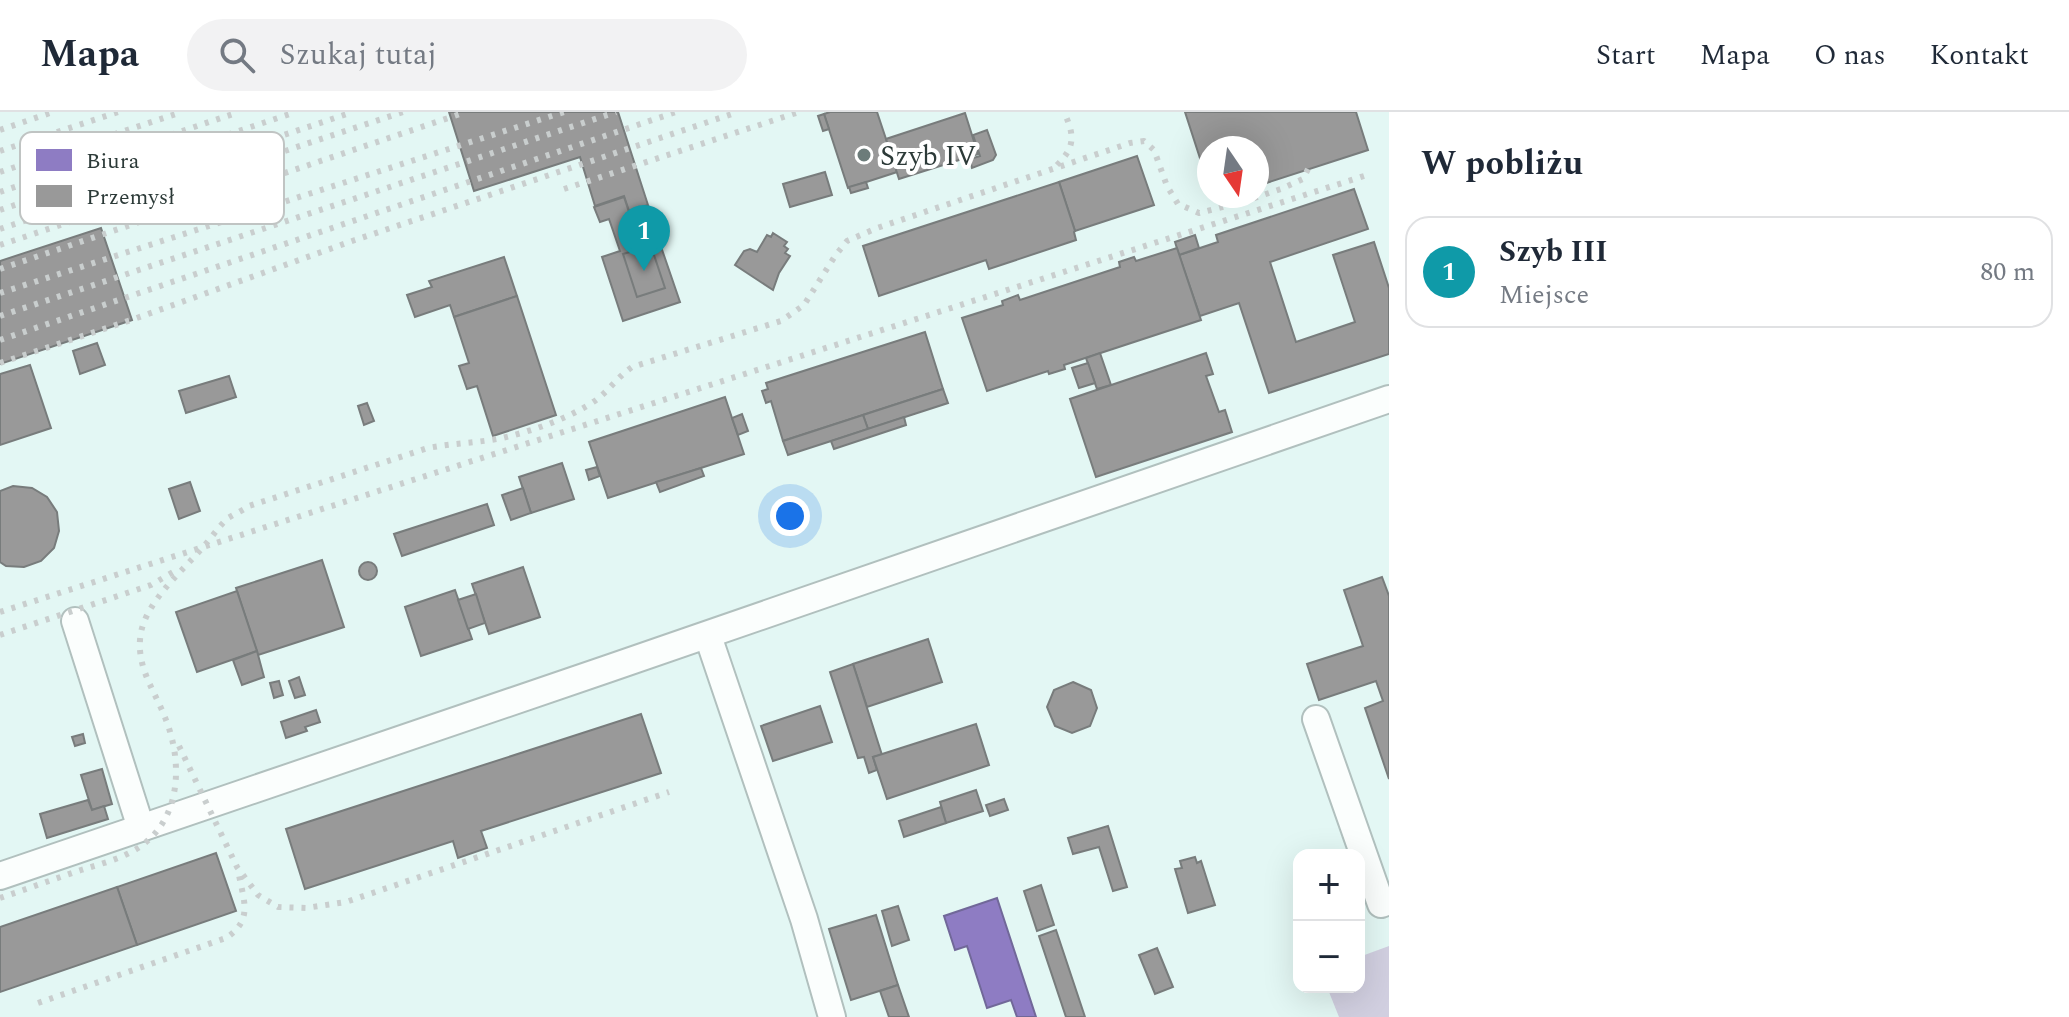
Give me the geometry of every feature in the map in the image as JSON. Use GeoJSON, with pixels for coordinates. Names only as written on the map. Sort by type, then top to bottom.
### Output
{"type":"FeatureCollection","features":[{"type":"Feature","properties":{"kind":"lane"},"geometry":{"type":"LineString","coordinates":[[0,876],[708,636],[1389,399]]}},
{"type":"Feature","properties":{"kind":"lane"},"geometry":{"type":"LineString","coordinates":[[75,621],[141,828]]}},
{"type":"Feature","properties":{"kind":"lane"},"geometry":{"type":"LineString","coordinates":[[708,636],[804,919],[832,1017]]}},
{"type":"Feature","properties":{"kind":"lane"},"geometry":{"type":"LineString","coordinates":[[1316,719],[1381,904],[1389,901]]}},
{"type":"Feature","properties":{"kind":"shaded area"},"geometry":{"type":"Polygon","coordinates":[[[1389,946],[1389,1017],[1339,1017],[1329,993],[1365,993],[1365,955],[1389,946]]]}},
{"type":"Feature","properties":{"kind":"building: Biura"},"geometry":{"type":"Polygon","coordinates":[[[997,898],[1036,1017],[1017,1017],[1011,1000],[987,1008],[967,946],[955,950],[944,916],[997,898]]]}},
{"type":"Feature","properties":{"kind":"building: Przemysł"},"geometry":{"type":"Polygon","coordinates":[[[449,112],[618,112],[648,205],[629,211],[624,196],[595,206],[580,157],[474,191],[449,112]]]}},
{"type":"Feature","properties":{"kind":"building: Przemysł","name":"Szyb IV"},"geometry":{"type":"Polygon","coordinates":[[[877,112],[897,172],[848,188],[824,114],[877,112]]]}},
{"type":"Feature","properties":{"kind":"building: Przemysł"},"geometry":{"type":"Polygon","coordinates":[[[1185,112],[1356,112],[1368,150],[1269,182],[1269,136],[1197,136],[1197,149],[1185,112]]]}},
{"type":"Feature","properties":{"kind":"building: Przemysł"},"geometry":{"type":"Polygon","coordinates":[[[965,113],[978,154],[899,179],[886,139],[965,113]]]}},
{"type":"Feature","properties":{"kind":"building: Przemysł"},"geometry":{"type":"Polygon","coordinates":[[[824,114],[829,129],[823,131],[818,116],[824,114]]]}},
{"type":"Feature","properties":{"kind":"building: Przemysł"},"geometry":{"type":"Polygon","coordinates":[[[987,130],[996,155],[993,160],[972,168],[970,159],[980,156],[973,135],[987,130]]]}},
{"type":"Feature","properties":{"kind":"building: Przemysł"},"geometry":{"type":"Polygon","coordinates":[[[1137,156],[1154,205],[1075,231],[1059,182],[1137,156]]]}},
{"type":"Feature","properties":{"kind":"building: Przemysł"},"geometry":{"type":"Polygon","coordinates":[[[825,172],[832,195],[790,207],[783,184],[825,172]]]}},
{"type":"Feature","properties":{"kind":"building: Przemysł"},"geometry":{"type":"Polygon","coordinates":[[[866,182],[868,188],[851,193],[849,187],[866,182]]]}},
{"type":"Feature","properties":{"kind":"building: Przemysł"},"geometry":{"type":"Polygon","coordinates":[[[1059,182],[1076,240],[989,269],[986,260],[879,296],[863,246],[1059,182]]]}},
{"type":"Feature","properties":{"kind":"building: Przemysł"},"geometry":{"type":"Polygon","coordinates":[[[1354,189],[1368,229],[1270,262],[1296,342],[1355,322],[1333,255],[1374,242],[1389,288],[1389,354],[1269,393],[1239,303],[1200,316],[1179,255],[1218,242],[1216,235],[1354,189]]]}},
{"type":"Feature","properties":{"kind":"building: Przemysł"},"geometry":{"type":"Polygon","coordinates":[[[624,197],[629,212],[647,206],[680,302],[623,321],[602,257],[620,251],[609,219],[600,222],[594,207],[624,197]]]}},
{"type":"Feature","properties":{"kind":"building: Przemysł"},"geometry":{"type":"Polygon","coordinates":[[[101,228],[132,320],[0,364],[0,261],[101,228]]]}},
{"type":"Feature","properties":{"kind":"building: Przemysł"},"geometry":{"type":"Polygon","coordinates":[[[773,233],[787,242],[785,253],[790,256],[773,290],[735,265],[744,251],[750,249],[757,252],[767,235],[771,237],[773,233]]]}},
{"type":"Feature","properties":{"kind":"building: Przemysł"},"geometry":{"type":"Polygon","coordinates":[[[1195,235],[1199,248],[1179,255],[1175,242],[1195,235]]]}},
{"type":"Feature","properties":{"kind":"building: Przemysł"},"geometry":{"type":"Polygon","coordinates":[[[651,246],[665,288],[637,297],[623,254],[651,246]]]}},
{"type":"Feature","properties":{"kind":"building: Przemysł"},"geometry":{"type":"Polygon","coordinates":[[[1177,248],[1201,320],[1064,365],[1065,369],[1049,374],[1048,371],[987,391],[962,318],[1003,305],[1002,301],[1018,295],[1020,300],[1120,267],[1119,262],[1134,257],[1136,261],[1177,248]]]}},
{"type":"Feature","properties":{"kind":"building: Przemysł"},"geometry":{"type":"Polygon","coordinates":[[[504,257],[517,296],[454,317],[450,305],[415,317],[407,295],[432,287],[429,281],[504,257]]]}},
{"type":"Feature","properties":{"kind":"building: Przemysł"},"geometry":{"type":"Polygon","coordinates":[[[517,296],[556,415],[493,436],[477,386],[467,389],[459,366],[469,363],[454,317],[517,296]]]}},
{"type":"Feature","properties":{"kind":"building: Przemysł"},"geometry":{"type":"Polygon","coordinates":[[[925,332],[943,389],[783,441],[771,401],[766,403],[762,391],[768,389],[766,383],[925,332]]]}},
{"type":"Feature","properties":{"kind":"building: Przemysł"},"geometry":{"type":"Polygon","coordinates":[[[97,343],[105,365],[80,374],[73,351],[97,343]]]}},
{"type":"Feature","properties":{"kind":"building: Przemysł"},"geometry":{"type":"Polygon","coordinates":[[[1100,353],[1111,385],[1097,389],[1086,358],[1100,353]]]}},
{"type":"Feature","properties":{"kind":"building: Przemysł"},"geometry":{"type":"Polygon","coordinates":[[[1206,353],[1213,374],[1206,376],[1219,412],[1225,410],[1232,432],[1096,477],[1070,399],[1206,353]]]}},
{"type":"Feature","properties":{"kind":"building: Przemysł"},"geometry":{"type":"Polygon","coordinates":[[[1088,363],[1095,383],[1079,388],[1072,368],[1088,363]]]}},
{"type":"Feature","properties":{"kind":"building: Przemysł"},"geometry":{"type":"Polygon","coordinates":[[[30,365],[51,428],[0,445],[0,374],[30,365]]]}},
{"type":"Feature","properties":{"kind":"building: Przemysł"},"geometry":{"type":"Polygon","coordinates":[[[229,376],[236,397],[186,413],[179,391],[229,376]]]}},
{"type":"Feature","properties":{"kind":"building: Przemysł"},"geometry":{"type":"Polygon","coordinates":[[[943,389],[948,403],[868,429],[863,415],[943,389]]]}},
{"type":"Feature","properties":{"kind":"building: Przemysł"},"geometry":{"type":"Polygon","coordinates":[[[725,397],[744,454],[608,498],[589,442],[725,397]]]}},
{"type":"Feature","properties":{"kind":"building: Przemysł"},"geometry":{"type":"Polygon","coordinates":[[[367,403],[374,421],[364,425],[358,406],[367,403]]]}},
{"type":"Feature","properties":{"kind":"building: Przemysł"},"geometry":{"type":"Polygon","coordinates":[[[742,414],[748,431],[738,435],[732,418],[742,414]]]}},
{"type":"Feature","properties":{"kind":"building: Przemysł"},"geometry":{"type":"Polygon","coordinates":[[[863,415],[868,429],[788,455],[783,441],[863,415]]]}},
{"type":"Feature","properties":{"kind":"building: Przemysł"},"geometry":{"type":"Polygon","coordinates":[[[904,417],[906,425],[834,449],[831,441],[904,417]]]}},
{"type":"Feature","properties":{"kind":"building: Przemysł"},"geometry":{"type":"Polygon","coordinates":[[[562,463],[574,499],[531,513],[519,477],[562,463]]]}},
{"type":"Feature","properties":{"kind":"building: Przemysł"},"geometry":{"type":"Polygon","coordinates":[[[597,467],[600,476],[589,480],[586,470],[597,467]]]}},
{"type":"Feature","properties":{"kind":"building: Przemysł"},"geometry":{"type":"Polygon","coordinates":[[[701,468],[704,476],[660,492],[656,482],[701,468]]]}},
{"type":"Feature","properties":{"kind":"building: Przemysł"},"geometry":{"type":"Polygon","coordinates":[[[190,482],[200,511],[179,519],[169,489],[190,482]]]}},
{"type":"Feature","properties":{"kind":"building: Przemysł"},"geometry":{"type":"Polygon","coordinates":[[[13,486],[32,488],[47,497],[57,512],[59,531],[54,548],[41,561],[24,567],[6,566],[0,562],[0,491],[13,486]]]}},
{"type":"Feature","properties":{"kind":"building: Przemysł"},"geometry":{"type":"Polygon","coordinates":[[[523,488],[531,513],[511,520],[502,495],[523,488]]]}},
{"type":"Feature","properties":{"kind":"building: Przemysł"},"geometry":{"type":"Polygon","coordinates":[[[487,504],[494,525],[402,556],[394,534],[487,504]]]}},
{"type":"Feature","properties":{"kind":"building: Przemysł"},"geometry":{"type":"Polygon","coordinates":[[[322,560],[344,627],[258,655],[236,588],[322,560]]]}},
{"type":"Feature","properties":{"kind":"building: Przemysł"},"geometry":{"type":"Polygon","coordinates":[[[368,562],[377,571],[368,580],[359,571],[368,562]]]}},
{"type":"Feature","properties":{"kind":"building: Przemysł"},"geometry":{"type":"Polygon","coordinates":[[[523,567],[540,617],[489,634],[472,584],[523,567]]]}},
{"type":"Feature","properties":{"kind":"building: Przemysł"},"geometry":{"type":"Polygon","coordinates":[[[1382,577],[1389,596],[1389,779],[1365,708],[1383,701],[1376,681],[1319,700],[1307,664],[1363,646],[1344,590],[1382,577]]]}},
{"type":"Feature","properties":{"kind":"building: Przemysł"},"geometry":{"type":"Polygon","coordinates":[[[455,590],[472,639],[421,656],[405,607],[455,590]]]}},
{"type":"Feature","properties":{"kind":"building: Przemysł"},"geometry":{"type":"Polygon","coordinates":[[[237,591],[257,651],[197,672],[176,612],[237,591]]]}},
{"type":"Feature","properties":{"kind":"building: Przemysł"},"geometry":{"type":"Polygon","coordinates":[[[476,594],[485,623],[468,629],[458,600],[476,594]]]}},
{"type":"Feature","properties":{"kind":"building: Przemysł"},"geometry":{"type":"Polygon","coordinates":[[[928,639],[942,682],[867,707],[853,664],[928,639]]]}},
{"type":"Feature","properties":{"kind":"building: Przemysł"},"geometry":{"type":"Polygon","coordinates":[[[257,651],[264,677],[242,685],[233,660],[257,651]]]}},
{"type":"Feature","properties":{"kind":"building: Przemysł"},"geometry":{"type":"Polygon","coordinates":[[[853,664],[882,755],[873,757],[877,770],[869,773],[864,757],[858,758],[830,672],[853,664]]]}},
{"type":"Feature","properties":{"kind":"building: Przemysł"},"geometry":{"type":"Polygon","coordinates":[[[299,677],[305,695],[295,698],[289,681],[299,677]]]}},
{"type":"Feature","properties":{"kind":"building: Przemysł"},"geometry":{"type":"Polygon","coordinates":[[[279,681],[283,695],[274,698],[270,683],[279,681]]]}},
{"type":"Feature","properties":{"kind":"building: Przemysł"},"geometry":{"type":"Polygon","coordinates":[[[1073,682],[1091,690],[1097,708],[1090,726],[1072,733],[1055,726],[1047,707],[1054,690],[1073,682]]]}},
{"type":"Feature","properties":{"kind":"building: Przemysł"},"geometry":{"type":"Polygon","coordinates":[[[820,706],[832,742],[773,761],[761,726],[820,706]]]}},
{"type":"Feature","properties":{"kind":"building: Przemysł"},"geometry":{"type":"Polygon","coordinates":[[[316,710],[320,722],[305,727],[307,731],[286,738],[281,722],[316,710]]]}},
{"type":"Feature","properties":{"kind":"building: Przemysł"},"geometry":{"type":"Polygon","coordinates":[[[641,714],[661,773],[481,831],[487,848],[458,858],[453,841],[305,889],[286,829],[641,714]]]}},
{"type":"Feature","properties":{"kind":"building: Przemysł"},"geometry":{"type":"Polygon","coordinates":[[[976,724],[989,765],[887,799],[873,757],[976,724]]]}},
{"type":"Feature","properties":{"kind":"building: Przemysł"},"geometry":{"type":"Polygon","coordinates":[[[83,734],[85,743],[75,746],[72,737],[83,734]]]}},
{"type":"Feature","properties":{"kind":"building: Przemysł"},"geometry":{"type":"Polygon","coordinates":[[[102,769],[112,804],[92,810],[81,775],[102,769]]]}},
{"type":"Feature","properties":{"kind":"building: Przemysł"},"geometry":{"type":"Polygon","coordinates":[[[976,790],[983,811],[946,823],[940,802],[976,790]]]}},
{"type":"Feature","properties":{"kind":"building: Przemysł"},"geometry":{"type":"Polygon","coordinates":[[[1004,799],[1008,810],[990,816],[986,805],[1004,799]]]}},
{"type":"Feature","properties":{"kind":"building: Przemysł"},"geometry":{"type":"Polygon","coordinates":[[[88,800],[92,810],[104,806],[108,819],[47,838],[40,814],[88,800]]]}},
{"type":"Feature","properties":{"kind":"building: Przemysł"},"geometry":{"type":"Polygon","coordinates":[[[941,807],[946,823],[904,837],[899,821],[941,807]]]}},
{"type":"Feature","properties":{"kind":"building: Przemysł"},"geometry":{"type":"Polygon","coordinates":[[[1108,826],[1127,887],[1113,891],[1099,847],[1073,854],[1068,838],[1108,826]]]}},
{"type":"Feature","properties":{"kind":"building: Przemysł"},"geometry":{"type":"Polygon","coordinates":[[[216,853],[236,911],[137,945],[117,887],[216,853]]]}},
{"type":"Feature","properties":{"kind":"building: Przemysł"},"geometry":{"type":"Polygon","coordinates":[[[1195,857],[1197,863],[1201,861],[1215,905],[1188,913],[1175,869],[1182,868],[1180,861],[1195,857]]]}},
{"type":"Feature","properties":{"kind":"building: Przemysł"},"geometry":{"type":"Polygon","coordinates":[[[1041,885],[1054,925],[1037,931],[1024,891],[1041,885]]]}},
{"type":"Feature","properties":{"kind":"building: Przemysł"},"geometry":{"type":"Polygon","coordinates":[[[117,887],[137,945],[0,992],[0,927],[117,887]]]}},
{"type":"Feature","properties":{"kind":"building: Przemysł"},"geometry":{"type":"Polygon","coordinates":[[[898,906],[909,940],[892,946],[882,911],[898,906]]]}},
{"type":"Feature","properties":{"kind":"building: Przemysł"},"geometry":{"type":"Polygon","coordinates":[[[876,915],[898,985],[851,1000],[829,929],[876,915]]]}},
{"type":"Feature","properties":{"kind":"building: Przemysł"},"geometry":{"type":"Polygon","coordinates":[[[1056,930],[1085,1017],[1066,1017],[1039,936],[1056,930]]]}},
{"type":"Feature","properties":{"kind":"building: Przemysł"},"geometry":{"type":"Polygon","coordinates":[[[1157,948],[1173,987],[1155,994],[1139,955],[1157,948]]]}},
{"type":"Feature","properties":{"kind":"building: Przemysł"},"geometry":{"type":"Polygon","coordinates":[[[898,985],[909,1017],[889,1017],[880,991],[898,985]]]}},
{"type":"Feature","properties":{"kind":"railway"},"geometry":{"type":"LineString","coordinates":[[0,130],[53,112]]}},
{"type":"Feature","properties":{"kind":"railway"},"geometry":{"type":"LineString","coordinates":[[57,132],[118,112]]}},
{"type":"Feature","properties":{"kind":"railway"},"geometry":{"type":"LineString","coordinates":[[121,132],[182,112]]}},
{"type":"Feature","properties":{"kind":"railway"},"geometry":{"type":"LineString","coordinates":[[179,132],[239,112]]}},
{"type":"Feature","properties":{"kind":"railway"},"geometry":{"type":"LineString","coordinates":[[236,132],[296,112]]}},
{"type":"Feature","properties":{"kind":"railway"},"geometry":{"type":"LineString","coordinates":[[284,135],[353,112]]}},
{"type":"Feature","properties":{"kind":"railway"},"geometry":{"type":"LineString","coordinates":[[284,151],[403,112]]}},
{"type":"Feature","properties":{"kind":"railway"},"geometry":{"type":"LineString","coordinates":[[284,173],[466,112]]}},
{"type":"Feature","properties":{"kind":"railway"},"geometry":{"type":"LineString","coordinates":[[284,202],[564,112]]}},
{"type":"Feature","properties":{"kind":"railway"},"geometry":{"type":"LineString","coordinates":[[284,222],[616,112]]}},
{"type":"Feature","properties":{"kind":"railway"},"geometry":{"type":"LineString","coordinates":[[0,340],[676,112]]}},
{"type":"Feature","properties":{"kind":"railway"},"geometry":{"type":"LineString","coordinates":[[0,363],[738,112]]}},
{"type":"Feature","properties":{"kind":"railway"},"geometry":{"type":"LineString","coordinates":[[564,189],[799,112]]}},
{"type":"Feature","properties":{"kind":"railway"},"geometry":{"type":"LineString","coordinates":[[1057,165],[1071,141],[1064,112]]}},
{"type":"Feature","properties":{"kind":"railway"},"geometry":{"type":"LineString","coordinates":[[0,898],[125,855],[153,836],[164,821],[175,787],[174,750],[142,660],[142,627],[164,589],[228,518],[249,506],[428,448],[502,438],[559,420],[596,400],[632,367],[781,321],[804,305],[847,241],[877,228],[1130,143],[1144,141],[1154,150],[1167,186],[1178,204],[1199,213],[1281,189],[1303,179],[1308,169]]}},
{"type":"Feature","properties":{"kind":"railway"},"geometry":{"type":"LineString","coordinates":[[0,151],[20,144]]}},
{"type":"Feature","properties":{"kind":"railway"},"geometry":{"type":"LineString","coordinates":[[0,172],[20,165]]}},
{"type":"Feature","properties":{"kind":"railway"},"geometry":{"type":"LineString","coordinates":[[0,612],[1364,176]]}},
{"type":"Feature","properties":{"kind":"railway"},"geometry":{"type":"LineString","coordinates":[[0,192],[20,185]]}},
{"type":"Feature","properties":{"kind":"railway"},"geometry":{"type":"LineString","coordinates":[[0,210],[20,203]]}},
{"type":"Feature","properties":{"kind":"railway"},"geometry":{"type":"LineString","coordinates":[[0,229],[20,222]]}},
{"type":"Feature","properties":{"kind":"railway"},"geometry":{"type":"LineString","coordinates":[[0,245],[64,224]]}},
{"type":"Feature","properties":{"kind":"railway"},"geometry":{"type":"LineString","coordinates":[[0,269],[134,224]]}},
{"type":"Feature","properties":{"kind":"railway"},"geometry":{"type":"LineString","coordinates":[[0,293],[215,224]]}},
{"type":"Feature","properties":{"kind":"railway"},"geometry":{"type":"LineString","coordinates":[[0,316],[278,224]]}},
{"type":"Feature","properties":{"kind":"railway"},"geometry":{"type":"LineString","coordinates":[[0,635],[151,585],[175,571]]}},
{"type":"Feature","properties":{"kind":"railway"},"geometry":{"type":"LineString","coordinates":[[179,746],[237,867],[258,895],[278,907],[306,908],[346,902],[669,792]]}},
{"type":"Feature","properties":{"kind":"railway"},"geometry":{"type":"LineString","coordinates":[[38,1003],[226,938],[235,931],[243,917],[244,902],[239,875]]}},
{"type":"Feature","properties":{"kind":"place","name":"Szyb IV"},"geometry":{"type":"Point","coordinates":[864,155]}},
{"type":"Feature","properties":{"kind":"place","name":"Szyb III"},"geometry":{"type":"Point","coordinates":[644,271]}}]}
